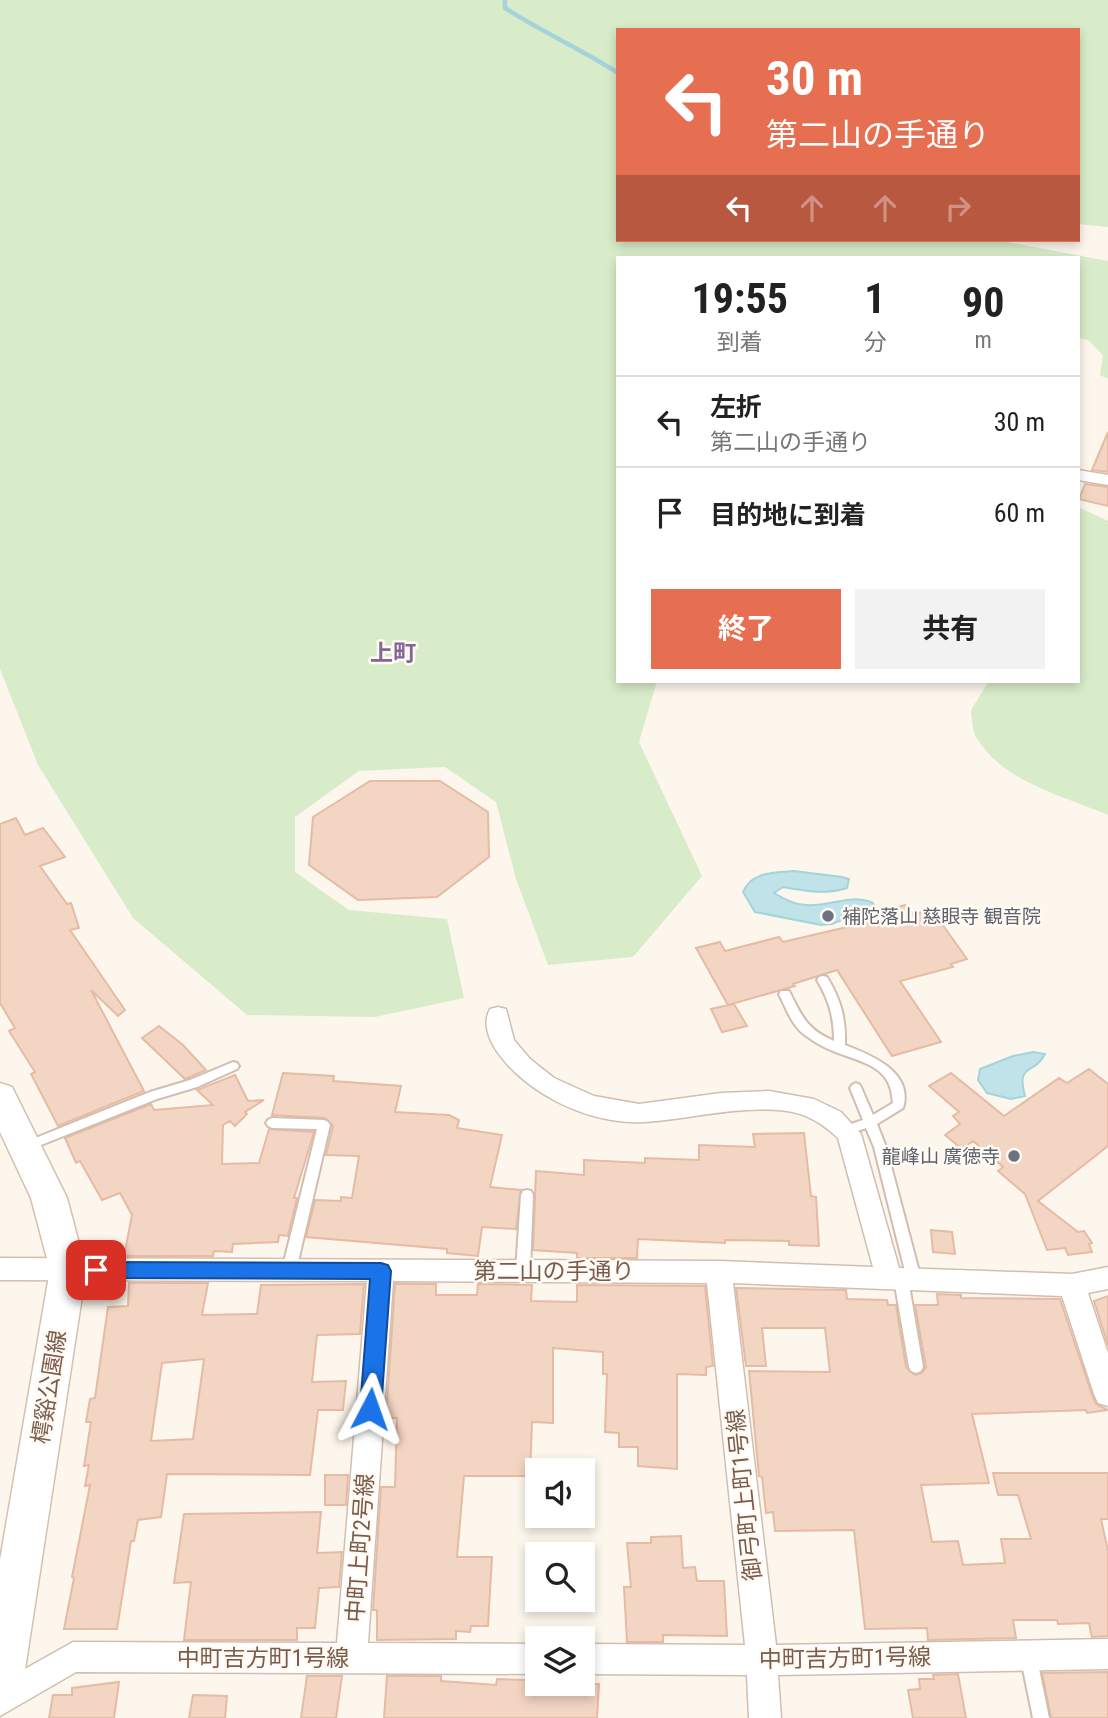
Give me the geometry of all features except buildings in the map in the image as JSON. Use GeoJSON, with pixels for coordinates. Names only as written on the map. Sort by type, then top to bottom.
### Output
{"type":"FeatureCollection","features":[{"type":"Feature","properties":{"kind":"main road","name":"樗谿公園線"},"geometry":{"type":"LineString","coordinates":[[0,1096],[49,1198],[68,1270],[0,1689]]}},
{"type":"Feature","properties":{"kind":"street"},"geometry":{"type":"LineString","coordinates":[[1080,475],[1108,480]]}},
{"type":"Feature","properties":{"kind":"street"},"geometry":{"type":"LineString","coordinates":[[498,1015],[499,1037],[509,1052],[531,1074],[561,1094],[635,1113],[755,1101],[789,1103],[814,1109],[839,1121],[846,1130],[869,1199],[901,1279]]}},
{"type":"Feature","properties":{"kind":"street","name":"第二山の手通り"},"geometry":{"type":"LineString","coordinates":[[0,1269],[719,1272],[1072,1285],[1108,1278]]}},
{"type":"Feature","properties":{"kind":"street","name":"中町上町2号線"},"geometry":{"type":"LineString","coordinates":[[351,1658],[381,1271]]}},
{"type":"Feature","properties":{"kind":"street","name":"御弓町上町1号線"},"geometry":{"type":"LineString","coordinates":[[719,1272],[762,1660],[765,1718]]}},
{"type":"Feature","properties":{"kind":"street"},"geometry":{"type":"LineString","coordinates":[[1072,1285],[1108,1394]]}},
{"type":"Feature","properties":{"kind":"street","name":"中町吉方町1号線"},"geometry":{"type":"LineString","coordinates":[[595,1659],[762,1660],[1108,1654]]}},
{"type":"Feature","properties":{"kind":"street","name":"中町吉方町1号線"},"geometry":{"type":"LineString","coordinates":[[0,1700],[73,1657],[525,1659]]}},
{"type":"Feature","properties":{"kind":"lane"},"geometry":{"type":"LineString","coordinates":[[823,980],[836,1001],[841,1028],[839,1049]]}},
{"type":"Feature","properties":{"kind":"lane"},"geometry":{"type":"LineString","coordinates":[[785,994],[796,1017],[808,1031],[839,1049],[862,1054],[890,1072],[897,1086],[899,1105],[870,1122],[846,1130]]}},
{"type":"Feature","properties":{"kind":"lane"},"geometry":{"type":"LineString","coordinates":[[24,1147],[154,1095],[193,1084],[233,1066]]}},
{"type":"Feature","properties":{"kind":"lane"},"geometry":{"type":"LineString","coordinates":[[856,1088],[880,1147],[916,1367]]}},
{"type":"Feature","properties":{"kind":"lane"},"geometry":{"type":"LineString","coordinates":[[272,1123],[324,1125],[289,1270]]}},
{"type":"Feature","properties":{"kind":"lane"},"geometry":{"type":"LineString","coordinates":[[523,1271],[527,1195]]}},
{"type":"Feature","properties":{"kind":"lane"},"geometry":{"type":"LineString","coordinates":[[1027,1654],[1041,1718]]}},
{"type":"Feature","properties":{"kind":"green space"},"geometry":{"type":"Polygon","coordinates":[[[0,0],[1108,0],[1108,227],[1080,224],[1080,28],[616,28],[616,242],[1008,242],[1108,261],[1108,379],[1100,375],[1103,355],[1088,340],[1080,338],[1080,256],[616,256],[616,683],[656,683],[639,742],[702,876],[633,957],[548,965],[516,879],[496,802],[445,767],[359,771],[295,817],[295,872],[349,910],[447,919],[464,998],[375,1017],[247,1015],[133,918],[38,765],[0,669],[0,0]]]}},
{"type":"Feature","properties":{"kind":"green space"},"geometry":{"type":"Polygon","coordinates":[[[1080,508],[1108,521],[1108,815],[1035,786],[1001,766],[976,737],[971,710],[988,683],[1080,683],[1080,508]]]}},
{"type":"Feature","properties":{"kind":"water"},"geometry":{"type":"Polygon","coordinates":[[[794,871],[849,879],[847,888],[823,892],[783,887],[774,893],[802,905],[856,899],[873,903],[874,907],[832,924],[821,925],[755,912],[743,892],[747,885],[764,874],[794,871]]]}},
{"type":"Feature","properties":{"kind":"water"},"geometry":{"type":"Polygon","coordinates":[[[1033,1052],[1045,1054],[1041,1061],[1024,1074],[1025,1096],[1011,1099],[987,1093],[978,1080],[980,1069],[1013,1056],[1033,1052]]]}},
{"type":"Feature","properties":{"kind":"waterway"},"geometry":{"type":"LineString","coordinates":[[505,0],[505,8],[616,72]]}},
{"type":"Feature","properties":{"kind":"place","name":"補陀落山 慈眼寺 観音院"},"geometry":{"type":"Point","coordinates":[828,916]}},
{"type":"Feature","properties":{"kind":"place","name":"龍峰山 廣徳寺"},"geometry":{"type":"Point","coordinates":[1014,1156]}},
{"type":"Feature","properties":{"kind":"district","name":"上町"},"geometry":{"type":"Point","coordinates":[393,653]}},
{"type":"Feature","properties":{"kind":"route"},"geometry":{"type":"LineString","coordinates":[[96,1270],[381,1271],[370,1409]]}}]}
